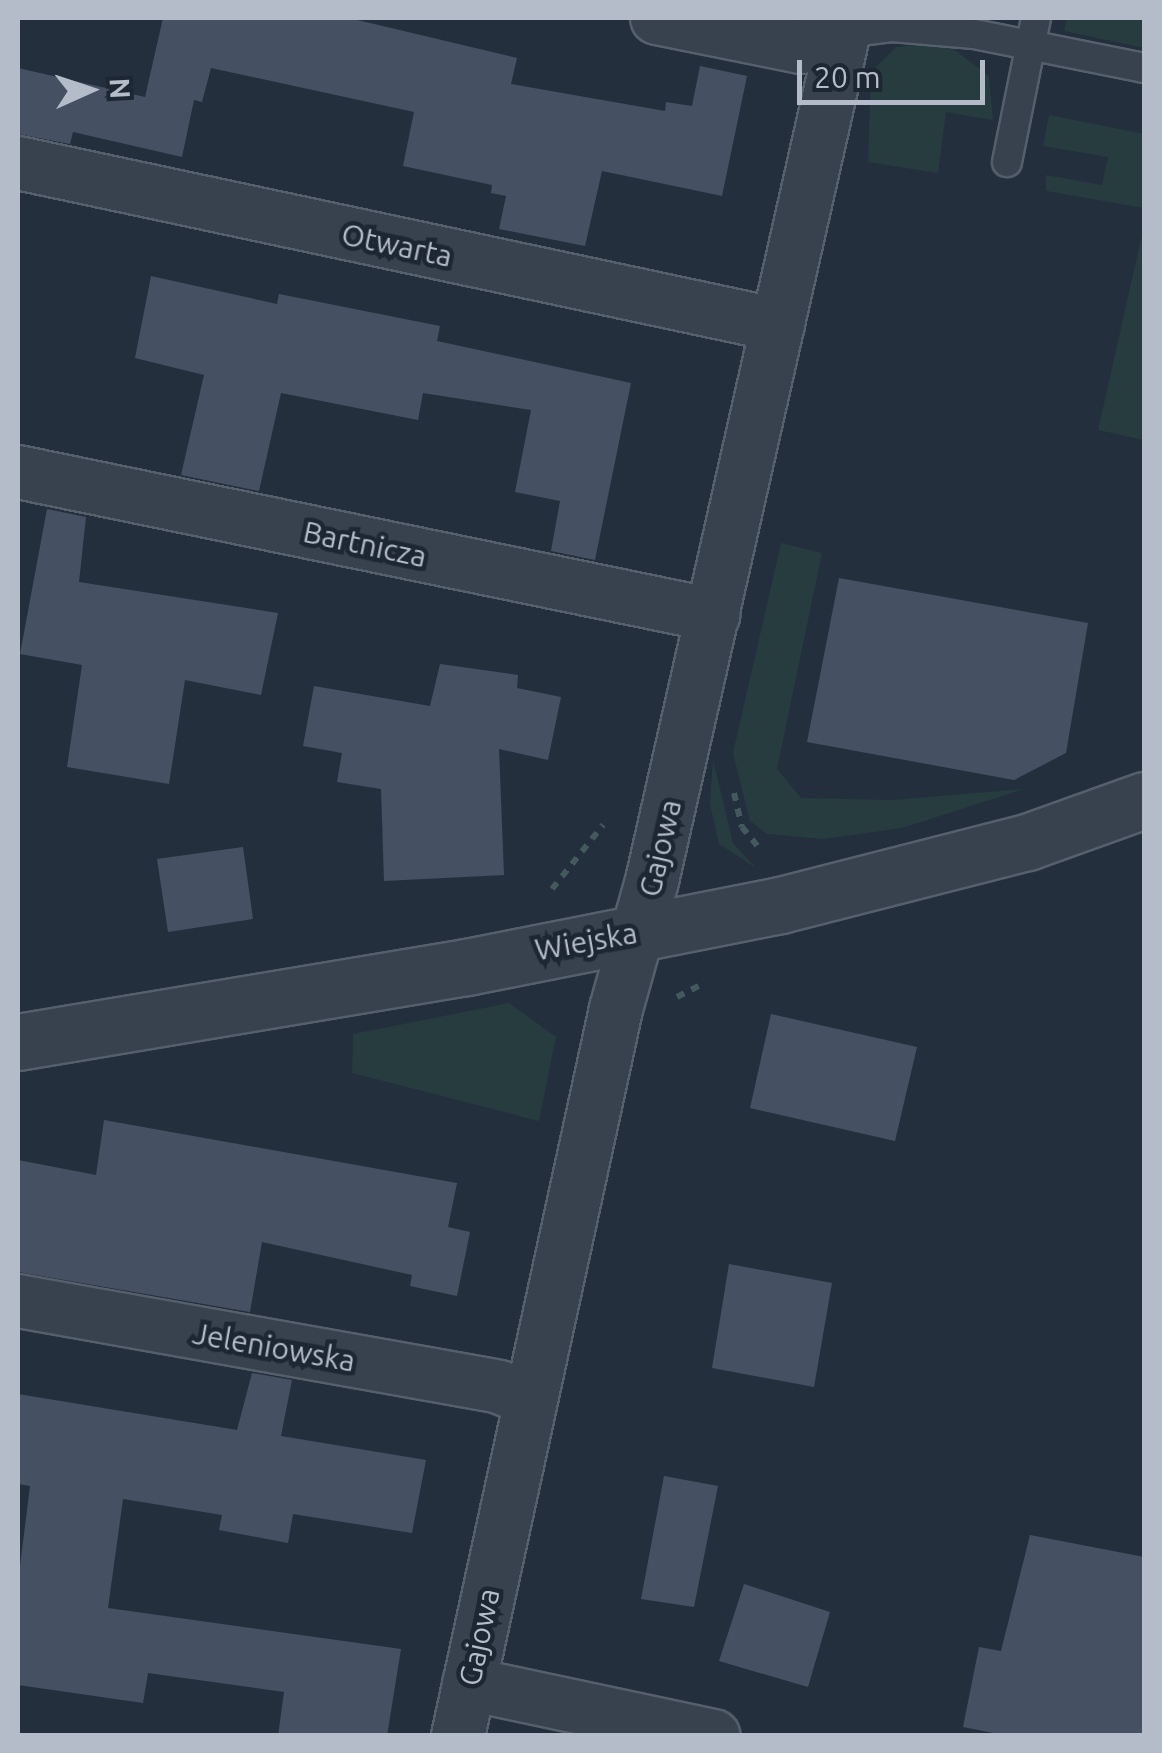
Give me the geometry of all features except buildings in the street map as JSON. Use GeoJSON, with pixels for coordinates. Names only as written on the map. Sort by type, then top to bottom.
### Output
{"type":"FeatureCollection","features":[{"type":"Feature","properties":{"kind":"street"},"geometry":{"type":"LineString","coordinates":[[657,18],[800,47],[845,26]]}},
{"type":"Feature","properties":{"kind":"street","name":"Gajowa"},"geometry":{"type":"LineString","coordinates":[[458,1736],[529,1398],[640,932],[845,26]]}},
{"type":"Feature","properties":{"kind":"street","name":"Otwarta"},"geometry":{"type":"LineString","coordinates":[[18,163],[778,325]]}},
{"type":"Feature","properties":{"kind":"street","name":"Bartnicza"},"geometry":{"type":"LineString","coordinates":[[18,472],[713,614]]}},
{"type":"Feature","properties":{"kind":"street","name":"Wiejska"},"geometry":{"type":"LineString","coordinates":[[18,1042],[780,905],[1027,842],[1144,800]]}},
{"type":"Feature","properties":{"kind":"street","name":"Jeleniowska"},"geometry":{"type":"LineString","coordinates":[[18,1301],[499,1386],[529,1398]]}},
{"type":"Feature","properties":{"kind":"street"},"geometry":{"type":"LineString","coordinates":[[469,1684],[714,1736]]}},
{"type":"Feature","properties":{"kind":"lane"},"geometry":{"type":"LineString","coordinates":[[845,26],[1034,31],[1144,68]]}},
{"type":"Feature","properties":{"kind":"lane"},"geometry":{"type":"LineString","coordinates":[[1007,162],[1034,31]]}},
{"type":"Feature","properties":{"kind":"path"},"geometry":{"type":"LineString","coordinates":[[730,772],[742,827],[763,850]]}},
{"type":"Feature","properties":{"kind":"green space"},"geometry":{"type":"Polygon","coordinates":[[[1067,18],[1144,18],[1144,48],[1064,31],[1067,18]]]}},
{"type":"Feature","properties":{"kind":"green space"},"geometry":{"type":"Polygon","coordinates":[[[924,44],[952,48],[989,76],[993,120],[946,112],[938,173],[868,162],[871,72],[896,47],[924,44]]]}},
{"type":"Feature","properties":{"kind":"green space"},"geometry":{"type":"Polygon","coordinates":[[[1049,115],[1144,134],[1144,208],[1046,191],[1046,175],[1102,185],[1108,157],[1043,146],[1049,115]]]}},
{"type":"Feature","properties":{"kind":"green space"},"geometry":{"type":"Polygon","coordinates":[[[1144,226],[1144,440],[1098,430],[1144,226]]]}},
{"type":"Feature","properties":{"kind":"green space"},"geometry":{"type":"Polygon","coordinates":[[[781,543],[822,553],[777,769],[801,798],[893,800],[1024,789],[902,828],[824,839],[767,834],[750,821],[733,753],[781,543]]]}},
{"type":"Feature","properties":{"kind":"green space"},"geometry":{"type":"Polygon","coordinates":[[[713,760],[733,843],[756,868],[719,844],[710,804],[713,760]]]}},
{"type":"Feature","properties":{"kind":"green space"},"geometry":{"type":"Polygon","coordinates":[[[509,1003],[556,1037],[539,1121],[352,1073],[353,1034],[509,1003]]]}}]}
